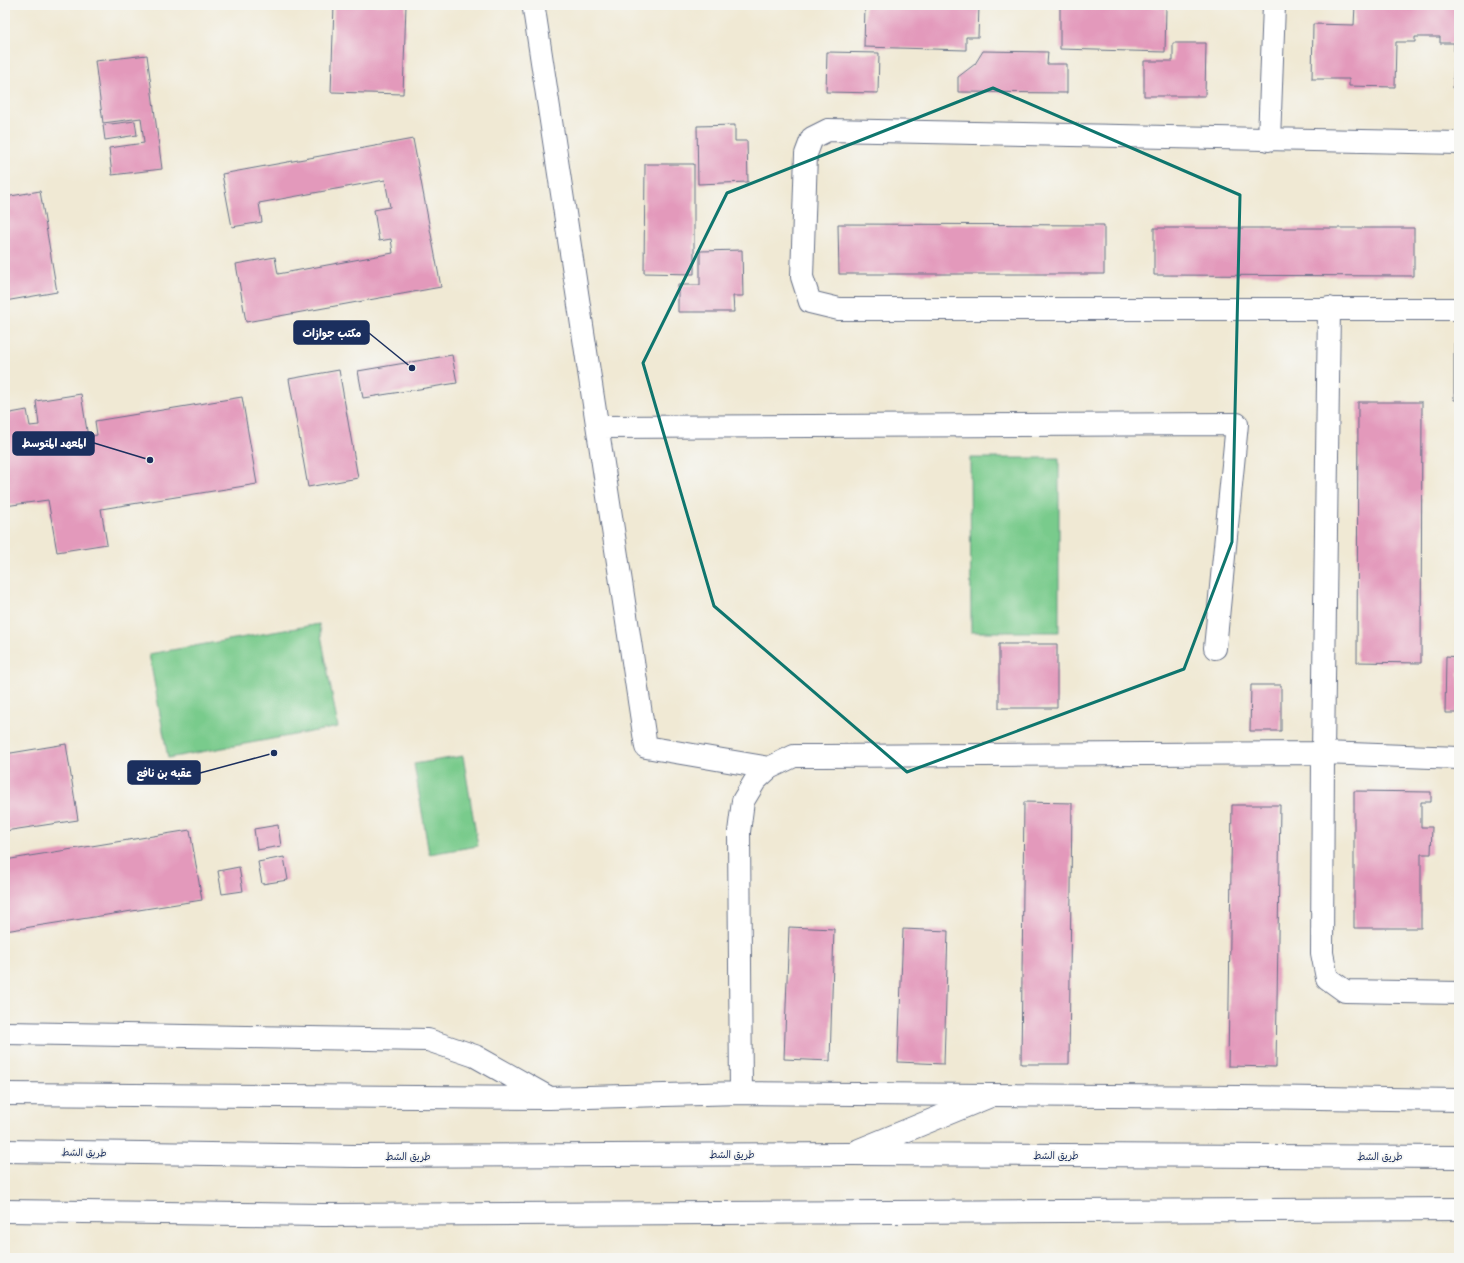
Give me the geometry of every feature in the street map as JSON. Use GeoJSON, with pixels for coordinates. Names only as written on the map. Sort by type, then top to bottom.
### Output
{"type":"FeatureCollection","features":[{"type":"Feature","properties":{"kind":"street"},"geometry":{"type":"LineString","coordinates":[[1269,140],[1274,5]]}},
{"type":"Feature","properties":{"kind":"street"},"geometry":{"type":"LineString","coordinates":[[534,9],[646,747],[769,768]]}},
{"type":"Feature","properties":{"kind":"street"},"geometry":{"type":"LineString","coordinates":[[1459,143],[828,130],[812,138],[806,154],[802,277],[810,302],[839,309],[1459,309]]}},
{"type":"Feature","properties":{"kind":"street"},"geometry":{"type":"LineString","coordinates":[[1329,308],[1322,953],[1327,978],[1345,991],[1459,993]]}},
{"type":"Feature","properties":{"kind":"street"},"geometry":{"type":"LineString","coordinates":[[598,427],[1237,424],[1215,648]]}},
{"type":"Feature","properties":{"kind":"street"},"geometry":{"type":"LineString","coordinates":[[741,1093],[740,832],[744,801],[755,781],[769,768],[794,756],[1323,753],[1459,758]]}},
{"type":"Feature","properties":{"kind":"street"},"geometry":{"type":"LineString","coordinates":[[5,1033],[428,1040],[475,1056],[549,1098]]}},
{"type":"Feature","properties":{"kind":"street"},"geometry":{"type":"LineString","coordinates":[[5,1094],[549,1098],[741,1093],[1459,1100]]}},
{"type":"Feature","properties":{"kind":"street"},"geometry":{"type":"LineString","coordinates":[[850,1154],[993,1095]]}},
{"type":"Feature","properties":{"kind":"street","name":"طريق الشط"},"geometry":{"type":"LineString","coordinates":[[5,1151],[356,1156],[850,1154],[1459,1157]]}},
{"type":"Feature","properties":{"kind":"street"},"geometry":{"type":"LineString","coordinates":[[5,1211],[339,1215],[1459,1209]]}},
{"type":"Feature","properties":{"kind":"highlighted area"},"geometry":{"type":"Polygon","coordinates":[[[993,88],[1240,195],[1232,542],[1184,669],[907,772],[714,606],[643,363],[727,193],[993,88]]]}},
{"type":"Feature","properties":{"kind":"green space"},"geometry":{"type":"Polygon","coordinates":[[[970,458],[1059,458],[1059,632],[971,632],[970,458]]]}},
{"type":"Feature","properties":{"kind":"green space"},"geometry":{"type":"Polygon","coordinates":[[[319,624],[338,727],[168,758],[149,654],[319,624]]]}},
{"type":"Feature","properties":{"kind":"green space"},"geometry":{"type":"Polygon","coordinates":[[[463,756],[478,846],[429,854],[414,764],[463,756]]]}},
{"type":"Feature","properties":{"kind":"building"},"geometry":{"type":"Polygon","coordinates":[[[334,5],[406,5],[403,94],[331,92],[334,5]]]}},
{"type":"Feature","properties":{"kind":"building"},"geometry":{"type":"Polygon","coordinates":[[[865,5],[979,5],[978,37],[966,37],[966,50],[864,47],[865,5]]]}},
{"type":"Feature","properties":{"kind":"building"},"geometry":{"type":"Polygon","coordinates":[[[1060,5],[1166,7],[1165,52],[1060,49],[1060,5]]]}},
{"type":"Feature","properties":{"kind":"building"},"geometry":{"type":"Polygon","coordinates":[[[1355,5],[1459,5],[1459,88],[1453,88],[1454,43],[1440,43],[1440,37],[1415,37],[1415,42],[1396,42],[1395,87],[1349,86],[1349,79],[1312,79],[1313,24],[1354,25],[1355,5]]]}},
{"type":"Feature","properties":{"kind":"building"},"geometry":{"type":"Polygon","coordinates":[[[1173,43],[1206,43],[1205,96],[1144,96],[1144,61],[1173,61],[1173,43]]]}},
{"type":"Feature","properties":{"kind":"building"},"geometry":{"type":"Polygon","coordinates":[[[983,51],[1048,52],[1047,64],[1067,64],[1067,93],[958,92],[958,77],[975,64],[983,51]]]}},
{"type":"Feature","properties":{"kind":"building"},"geometry":{"type":"Polygon","coordinates":[[[827,52],[879,53],[878,93],[826,92],[827,52]]]}},
{"type":"Feature","properties":{"kind":"building"},"geometry":{"type":"Polygon","coordinates":[[[147,55],[162,169],[112,175],[109,148],[144,143],[141,118],[103,123],[95,61],[147,55]]]}},
{"type":"Feature","properties":{"kind":"building"},"geometry":{"type":"Polygon","coordinates":[[[135,121],[137,135],[105,140],[103,125],[135,121]]]}},
{"type":"Feature","properties":{"kind":"building"},"geometry":{"type":"Polygon","coordinates":[[[735,125],[735,141],[747,141],[748,182],[698,184],[697,126],[735,125]]]}},
{"type":"Feature","properties":{"kind":"building"},"geometry":{"type":"Polygon","coordinates":[[[413,139],[441,287],[246,322],[236,264],[275,257],[278,274],[393,253],[391,239],[379,241],[374,210],[390,207],[385,180],[259,203],[262,222],[232,227],[222,174],[413,139]]]}},
{"type":"Feature","properties":{"kind":"building"},"geometry":{"type":"Polygon","coordinates":[[[645,164],[694,164],[694,274],[644,273],[645,164]]]}},
{"type":"Feature","properties":{"kind":"building"},"geometry":{"type":"Polygon","coordinates":[[[40,191],[57,292],[5,301],[5,197],[40,191]]]}},
{"type":"Feature","properties":{"kind":"building"},"geometry":{"type":"Polygon","coordinates":[[[838,224],[1104,225],[1104,274],[839,274],[838,224]]]}},
{"type":"Feature","properties":{"kind":"building"},"geometry":{"type":"Polygon","coordinates":[[[1154,228],[1414,228],[1414,276],[1154,275],[1154,228]]]}},
{"type":"Feature","properties":{"kind":"building"},"geometry":{"type":"Polygon","coordinates":[[[742,250],[743,296],[733,296],[734,312],[678,312],[678,285],[700,285],[700,251],[742,250]]]}},
{"type":"Feature","properties":{"kind":"building"},"geometry":{"type":"Polygon","coordinates":[[[1454,343],[1459,343],[1459,400],[1454,400],[1454,343]]]}},
{"type":"Feature","properties":{"kind":"building"},"geometry":{"type":"Polygon","coordinates":[[[452,355],[457,383],[363,398],[358,371],[452,355]]]}},
{"type":"Feature","properties":{"kind":"building"},"geometry":{"type":"Polygon","coordinates":[[[339,370],[358,478],[308,487],[289,379],[339,370]]]}},
{"type":"Feature","properties":{"kind":"building"},"geometry":{"type":"Polygon","coordinates":[[[81,394],[88,437],[97,435],[95,421],[242,397],[257,484],[101,509],[107,544],[57,552],[48,500],[5,506],[5,414],[27,410],[30,426],[39,425],[36,401],[81,394]]]}},
{"type":"Feature","properties":{"kind":"building"},"geometry":{"type":"Polygon","coordinates":[[[1358,402],[1422,402],[1421,663],[1357,662],[1358,402]]]}},
{"type":"Feature","properties":{"kind":"building"},"geometry":{"type":"Polygon","coordinates":[[[999,644],[1057,644],[1057,708],[999,708],[999,644]]]}},
{"type":"Feature","properties":{"kind":"building"},"geometry":{"type":"Polygon","coordinates":[[[1446,656],[1459,657],[1459,713],[1445,713],[1446,656]]]}},
{"type":"Feature","properties":{"kind":"building"},"geometry":{"type":"Polygon","coordinates":[[[1251,685],[1281,685],[1281,731],[1250,731],[1251,685]]]}},
{"type":"Feature","properties":{"kind":"building"},"geometry":{"type":"Polygon","coordinates":[[[66,744],[78,820],[5,831],[5,754],[66,744]]]}},
{"type":"Feature","properties":{"kind":"building"},"geometry":{"type":"Polygon","coordinates":[[[1354,791],[1431,792],[1431,802],[1421,802],[1421,827],[1432,827],[1431,854],[1421,854],[1421,928],[1354,928],[1354,791]]]}},
{"type":"Feature","properties":{"kind":"building"},"geometry":{"type":"Polygon","coordinates":[[[1024,802],[1072,803],[1069,1064],[1021,1064],[1024,802]]]}},
{"type":"Feature","properties":{"kind":"building"},"geometry":{"type":"Polygon","coordinates":[[[1232,805],[1280,805],[1276,1067],[1228,1066],[1232,805]]]}},
{"type":"Feature","properties":{"kind":"building"},"geometry":{"type":"Polygon","coordinates":[[[278,825],[281,846],[257,850],[254,829],[278,825]]]}},
{"type":"Feature","properties":{"kind":"building"},"geometry":{"type":"Polygon","coordinates":[[[190,830],[202,900],[5,931],[5,860],[190,830]]]}},
{"type":"Feature","properties":{"kind":"building"},"geometry":{"type":"Polygon","coordinates":[[[284,857],[288,880],[262,884],[258,862],[284,857]]]}},
{"type":"Feature","properties":{"kind":"building"},"geometry":{"type":"Polygon","coordinates":[[[239,867],[243,891],[222,894],[218,871],[239,867]]]}},
{"type":"Feature","properties":{"kind":"building"},"geometry":{"type":"Polygon","coordinates":[[[789,927],[834,929],[830,1061],[784,1059],[789,927]]]}},
{"type":"Feature","properties":{"kind":"building"},"geometry":{"type":"Polygon","coordinates":[[[903,929],[948,931],[944,1064],[898,1062],[903,929]]]}},
{"type":"Feature","properties":{"kind":"place","name":"مكتب جوازات"},"geometry":{"type":"Point","coordinates":[412,368]}},
{"type":"Feature","properties":{"kind":"place","name":"المعهد المتوسط"},"geometry":{"type":"Point","coordinates":[150,460]}},
{"type":"Feature","properties":{"kind":"place","name":"عقبه بن نافع"},"geometry":{"type":"Point","coordinates":[274,753]}}]}
